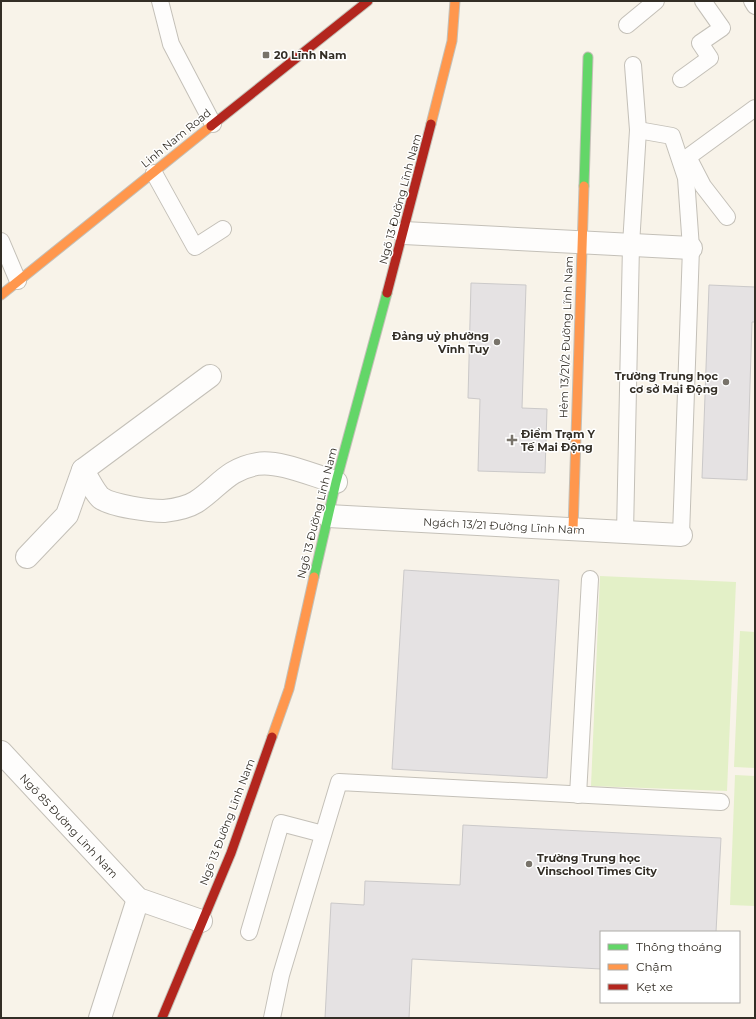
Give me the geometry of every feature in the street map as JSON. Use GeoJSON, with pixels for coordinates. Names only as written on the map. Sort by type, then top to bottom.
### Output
{"type":"FeatureCollection","features":[{"type":"Feature","properties":{"kind":"street","name":"Linh Nam Road"},"geometry":{"type":"LineString","coordinates":[[1,295],[96,216],[154,173],[213,124],[368,1]]}},
{"type":"Feature","properties":{"kind":"street","name":"Ngõ 13 Đường Lĩnh Nam"},"geometry":{"type":"LineString","coordinates":[[162,1018],[201,921],[231,853],[289,689],[336,482],[404,233],[452,41],[455,1]]}},
{"type":"Feature","properties":{"kind":"street","name":"Hẻm 13/21/2 Đường Lĩnh Nam"},"geometry":{"type":"LineString","coordinates":[[573,530],[588,57]]}},
{"type":"Feature","properties":{"kind":"street"},"geometry":{"type":"LineString","coordinates":[[404,233],[691,248]]}},
{"type":"Feature","properties":{"kind":"street"},"geometry":{"type":"LineString","coordinates":[[27,557],[67,515],[83,470],[210,376]]}},
{"type":"Feature","properties":{"kind":"street"},"geometry":{"type":"LineString","coordinates":[[83,470],[101,498],[118,504],[163,511],[195,503],[232,472],[256,464],[270,462],[336,482]]}},
{"type":"Feature","properties":{"kind":"street","name":"Ngách 13/21 Đường Lĩnh Nam"},"geometry":{"type":"LineString","coordinates":[[328,516],[681,535]]}},
{"type":"Feature","properties":{"kind":"street","name":"Ngõ 85 Đường Lĩnh Nam"},"geometry":{"type":"LineString","coordinates":[[1,752],[138,899],[201,921]]}},
{"type":"Feature","properties":{"kind":"street"},"geometry":{"type":"LineString","coordinates":[[100,1018],[138,899]]}},
{"type":"Feature","properties":{"kind":"lane"},"geometry":{"type":"LineString","coordinates":[[160,1],[170,44],[213,124]]}},
{"type":"Feature","properties":{"kind":"lane"},"geometry":{"type":"LineString","coordinates":[[627,25],[656,1]]}},
{"type":"Feature","properties":{"kind":"lane"},"geometry":{"type":"LineString","coordinates":[[681,79],[710,58],[700,43],[722,28],[703,1]]}},
{"type":"Feature","properties":{"kind":"lane"},"geometry":{"type":"LineString","coordinates":[[752,1],[755,6]]}},
{"type":"Feature","properties":{"kind":"lane"},"geometry":{"type":"LineString","coordinates":[[625,532],[632,245],[638,130],[633,65]]}},
{"type":"Feature","properties":{"kind":"lane"},"geometry":{"type":"LineString","coordinates":[[727,216],[703,186],[688,157],[755,108]]}},
{"type":"Feature","properties":{"kind":"lane"},"geometry":{"type":"LineString","coordinates":[[638,130],[672,136],[686,178],[691,248],[681,535]]}},
{"type":"Feature","properties":{"kind":"lane"},"geometry":{"type":"LineString","coordinates":[[154,173],[196,247],[223,229]]}},
{"type":"Feature","properties":{"kind":"lane"},"geometry":{"type":"LineString","coordinates":[[1,241],[18,281]]}},
{"type":"Feature","properties":{"kind":"lane"},"geometry":{"type":"LineString","coordinates":[[578,795],[590,579]]}},
{"type":"Feature","properties":{"kind":"lane"},"geometry":{"type":"LineString","coordinates":[[272,1018],[281,976],[339,782],[722,802]]}},
{"type":"Feature","properties":{"kind":"lane"},"geometry":{"type":"LineString","coordinates":[[249,932],[281,823],[323,834]]}},
{"type":"Feature","properties":{"kind":"green space"},"geometry":{"type":"Polygon","coordinates":[[[600,576],[736,582],[727,791],[591,786],[600,576]]]}},
{"type":"Feature","properties":{"kind":"green space"},"geometry":{"type":"Polygon","coordinates":[[[740,631],[755,632],[755,768],[734,767],[740,631]]]}},
{"type":"Feature","properties":{"kind":"green space"},"geometry":{"type":"Polygon","coordinates":[[[735,775],[755,776],[755,906],[730,905],[735,775]]]}},
{"type":"Feature","properties":{"kind":"building"},"geometry":{"type":"Polygon","coordinates":[[[471,283],[526,285],[522,408],[547,409],[545,473],[478,471],[480,399],[468,398],[471,283]]]}},
{"type":"Feature","properties":{"kind":"building"},"geometry":{"type":"Polygon","coordinates":[[[709,285],[755,287],[755,322],[752,322],[747,480],[702,478],[709,285]]]}},
{"type":"Feature","properties":{"kind":"building"},"geometry":{"type":"Polygon","coordinates":[[[404,570],[559,580],[547,778],[392,769],[404,570]]]}},
{"type":"Feature","properties":{"kind":"building"},"geometry":{"type":"Polygon","coordinates":[[[463,825],[721,838],[716,931],[600,931],[600,969],[412,959],[409,1018],[325,1018],[331,903],[364,905],[365,881],[460,885],[463,825]]]}},
{"type":"Feature","properties":{"kind":"traffic: fast"},"geometry":{"type":"LineString","coordinates":[[584,186],[588,57]]}},
{"type":"Feature","properties":{"kind":"traffic: fast"},"geometry":{"type":"LineString","coordinates":[[314,577],[336,482],[387,293]]}},
{"type":"Feature","properties":{"kind":"traffic: slow"},"geometry":{"type":"LineString","coordinates":[[431,124],[452,41],[455,1]]}},
{"type":"Feature","properties":{"kind":"traffic: slow"},"geometry":{"type":"LineString","coordinates":[[1,295],[211,126]]}},
{"type":"Feature","properties":{"kind":"traffic: slow"},"geometry":{"type":"LineString","coordinates":[[573,530],[584,186]]}},
{"type":"Feature","properties":{"kind":"traffic: slow"},"geometry":{"type":"LineString","coordinates":[[272,737],[289,689],[314,577]]}},
{"type":"Feature","properties":{"kind":"traffic: jam"},"geometry":{"type":"LineString","coordinates":[[211,126],[368,1]]}},
{"type":"Feature","properties":{"kind":"traffic: jam"},"geometry":{"type":"LineString","coordinates":[[387,293],[431,124]]}},
{"type":"Feature","properties":{"kind":"traffic: jam"},"geometry":{"type":"LineString","coordinates":[[162,1018],[231,853],[272,737]]}},
{"type":"Feature","properties":{"kind":"place","name":"20 Lĩnh Nam"},"geometry":{"type":"Point","coordinates":[266,55]}},
{"type":"Feature","properties":{"kind":"place","name":"Đảng uỷ phường Vĩnh Tuy"},"geometry":{"type":"Point","coordinates":[497,342]}},
{"type":"Feature","properties":{"kind":"place","name":"Trường Trung học cơ sở Mai Động"},"geometry":{"type":"Point","coordinates":[726,382]}},
{"type":"Feature","properties":{"kind":"place","name":"Điểm Trạm Y Tế Mai Động"},"geometry":{"type":"Point","coordinates":[512,440]}},
{"type":"Feature","properties":{"kind":"place","name":"Trường Trung học Vinschool Times City"},"geometry":{"type":"Point","coordinates":[529,864]}}]}
